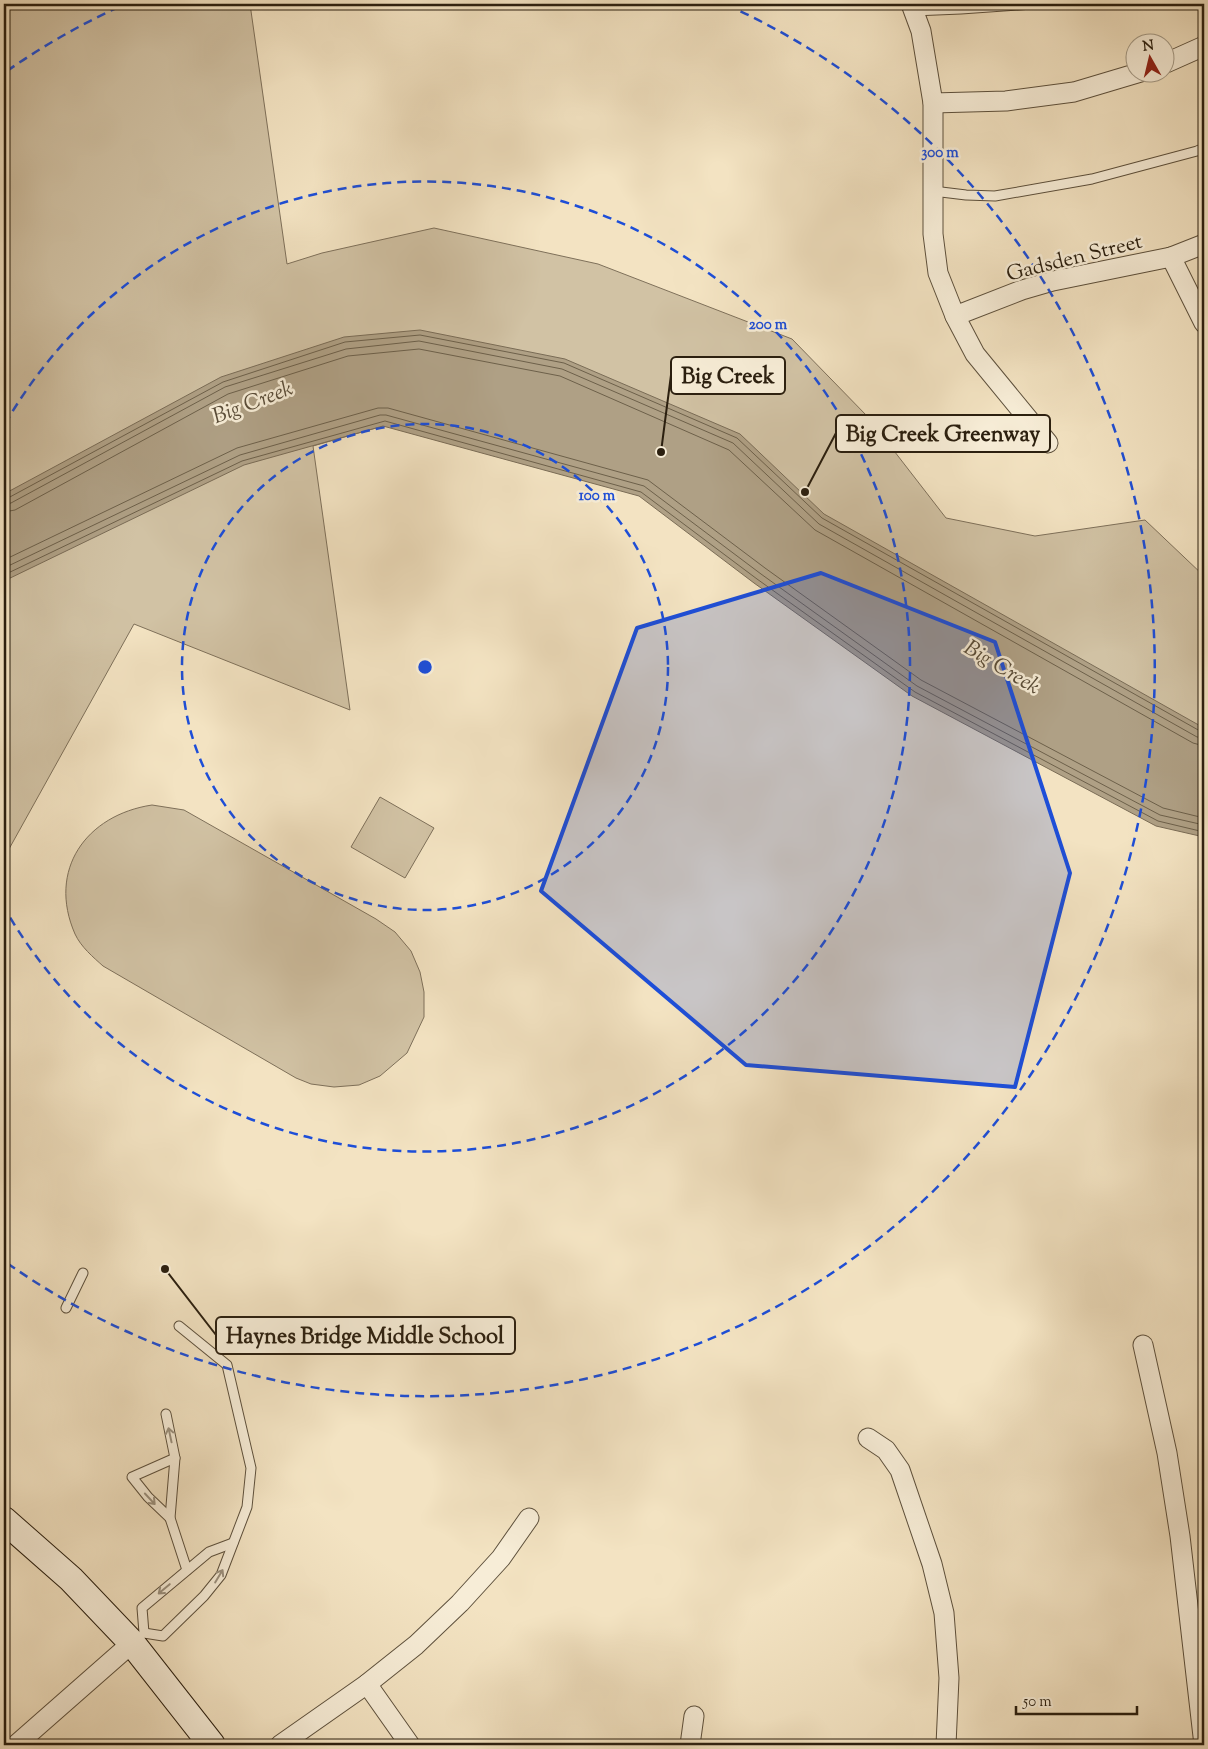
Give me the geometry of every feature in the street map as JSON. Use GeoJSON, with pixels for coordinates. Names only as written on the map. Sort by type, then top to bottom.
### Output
{"type":"FeatureCollection","features":[{"type":"Feature","properties":{"kind":"main road"},"geometry":{"type":"LineString","coordinates":[[4,1520],[138,1638],[212,1745]]}},
{"type":"Feature","properties":{"kind":"street"},"geometry":{"type":"LineString","coordinates":[[912,7],[920,31],[934,103],[933,234],[938,273],[955,316],[975,354],[1048,443]]}},
{"type":"Feature","properties":{"kind":"street"},"geometry":{"type":"LineString","coordinates":[[1176,59],[1204,46]]}},
{"type":"Feature","properties":{"kind":"street"},"geometry":{"type":"LineString","coordinates":[[934,103],[1006,101],[1074,92],[1126,77]]}},
{"type":"Feature","properties":{"kind":"street","name":"Gadsden Street"},"geometry":{"type":"LineString","coordinates":[[955,316],[1045,283],[1171,257],[1204,244]]}},
{"type":"Feature","properties":{"kind":"street"},"geometry":{"type":"LineString","coordinates":[[1171,257],[1204,322]]}},
{"type":"Feature","properties":{"kind":"street"},"geometry":{"type":"LineString","coordinates":[[1143,1346],[1167,1453],[1180,1536],[1204,1745]]}},
{"type":"Feature","properties":{"kind":"street"},"geometry":{"type":"LineString","coordinates":[[868,1438],[886,1450],[900,1470],[932,1564],[944,1613],[949,1678],[946,1745]]}},
{"type":"Feature","properties":{"kind":"street"},"geometry":{"type":"LineString","coordinates":[[280,1745],[368,1684],[416,1645],[460,1603],[501,1558],[529,1518]]}},
{"type":"Feature","properties":{"kind":"street"},"geometry":{"type":"LineString","coordinates":[[16,1745],[138,1638]]}},
{"type":"Feature","properties":{"kind":"street"},"geometry":{"type":"LineString","coordinates":[[368,1684],[410,1745]]}},
{"type":"Feature","properties":{"kind":"street"},"geometry":{"type":"LineString","coordinates":[[690,1745],[694,1716]]}},
{"type":"Feature","properties":{"kind":"lane"},"geometry":{"type":"LineString","coordinates":[[912,7],[961,9],[1032,4]]}},
{"type":"Feature","properties":{"kind":"lane"},"geometry":{"type":"LineString","coordinates":[[933,191],[995,196],[1092,179],[1204,148]]}},
{"type":"Feature","properties":{"kind":"lane"},"geometry":{"type":"LineString","coordinates":[[66,1308],[84,1273]]}},
{"type":"Feature","properties":{"kind":"lane"},"geometry":{"type":"LineString","coordinates":[[179,1326],[227,1365],[251,1468],[247,1507],[221,1575],[204,1596],[163,1636],[138,1638],[142,1608],[209,1552],[233,1543]]}},
{"type":"Feature","properties":{"kind":"lane"},"geometry":{"type":"LineString","coordinates":[[166,1414],[175,1458],[170,1518],[187,1570]]}},
{"type":"Feature","properties":{"kind":"lane"},"geometry":{"type":"LineString","coordinates":[[170,1518],[148,1497],[132,1477],[175,1458]]}},
{"type":"Feature","properties":{"kind":"highlighted area"},"geometry":{"type":"Polygon","coordinates":[[[821,573],[995,642],[1070,873],[1015,1087],[746,1065],[541,891],[637,628],[821,573]]]}},
{"type":"Feature","properties":{"kind":"shaded area"},"geometry":{"type":"Polygon","coordinates":[[[4,4],[250,4],[287,264],[322,253],[434,228],[598,264],[792,339],[867,416],[946,518],[1035,536],[1145,520],[1204,576],[1204,759],[542,389],[383,426],[313,446],[350,710],[134,624],[4,858],[4,4]]]}},
{"type":"Feature","properties":{"kind":"shaded area"},"geometry":{"type":"Polygon","coordinates":[[[380,797],[434,828],[405,878],[351,847],[380,797]]]}},
{"type":"Feature","properties":{"kind":"shaded area"},"geometry":{"type":"Polygon","coordinates":[[[152,805],[184,810],[376,919],[395,932],[411,951],[420,972],[424,992],[424,1017],[407,1053],[380,1076],[359,1085],[334,1087],[311,1084],[296,1078],[103,966],[91,955],[75,934],[68,910],[66,888],[70,868],[78,849],[91,833],[108,820],[129,811],[152,805]]]}},
{"type":"Feature","properties":{"kind":"water"},"geometry":{"type":"Polygon","coordinates":[[[420,330],[565,359],[740,434],[824,514],[1204,728],[1204,837],[1156,826],[912,696],[754,583],[639,496],[383,426],[244,465],[4,581],[4,494],[221,377],[344,337],[420,330]]]}},
{"type":"Feature","properties":{"kind":"place","name":"Big Creek"},"geometry":{"type":"Point","coordinates":[661,452]}},
{"type":"Feature","properties":{"kind":"place","name":"Big Creek Greenway"},"geometry":{"type":"Point","coordinates":[805,492]}},
{"type":"Feature","properties":{"kind":"place","name":"Haynes Bridge Middle School"},"geometry":{"type":"Point","coordinates":[165,1269]}}]}
